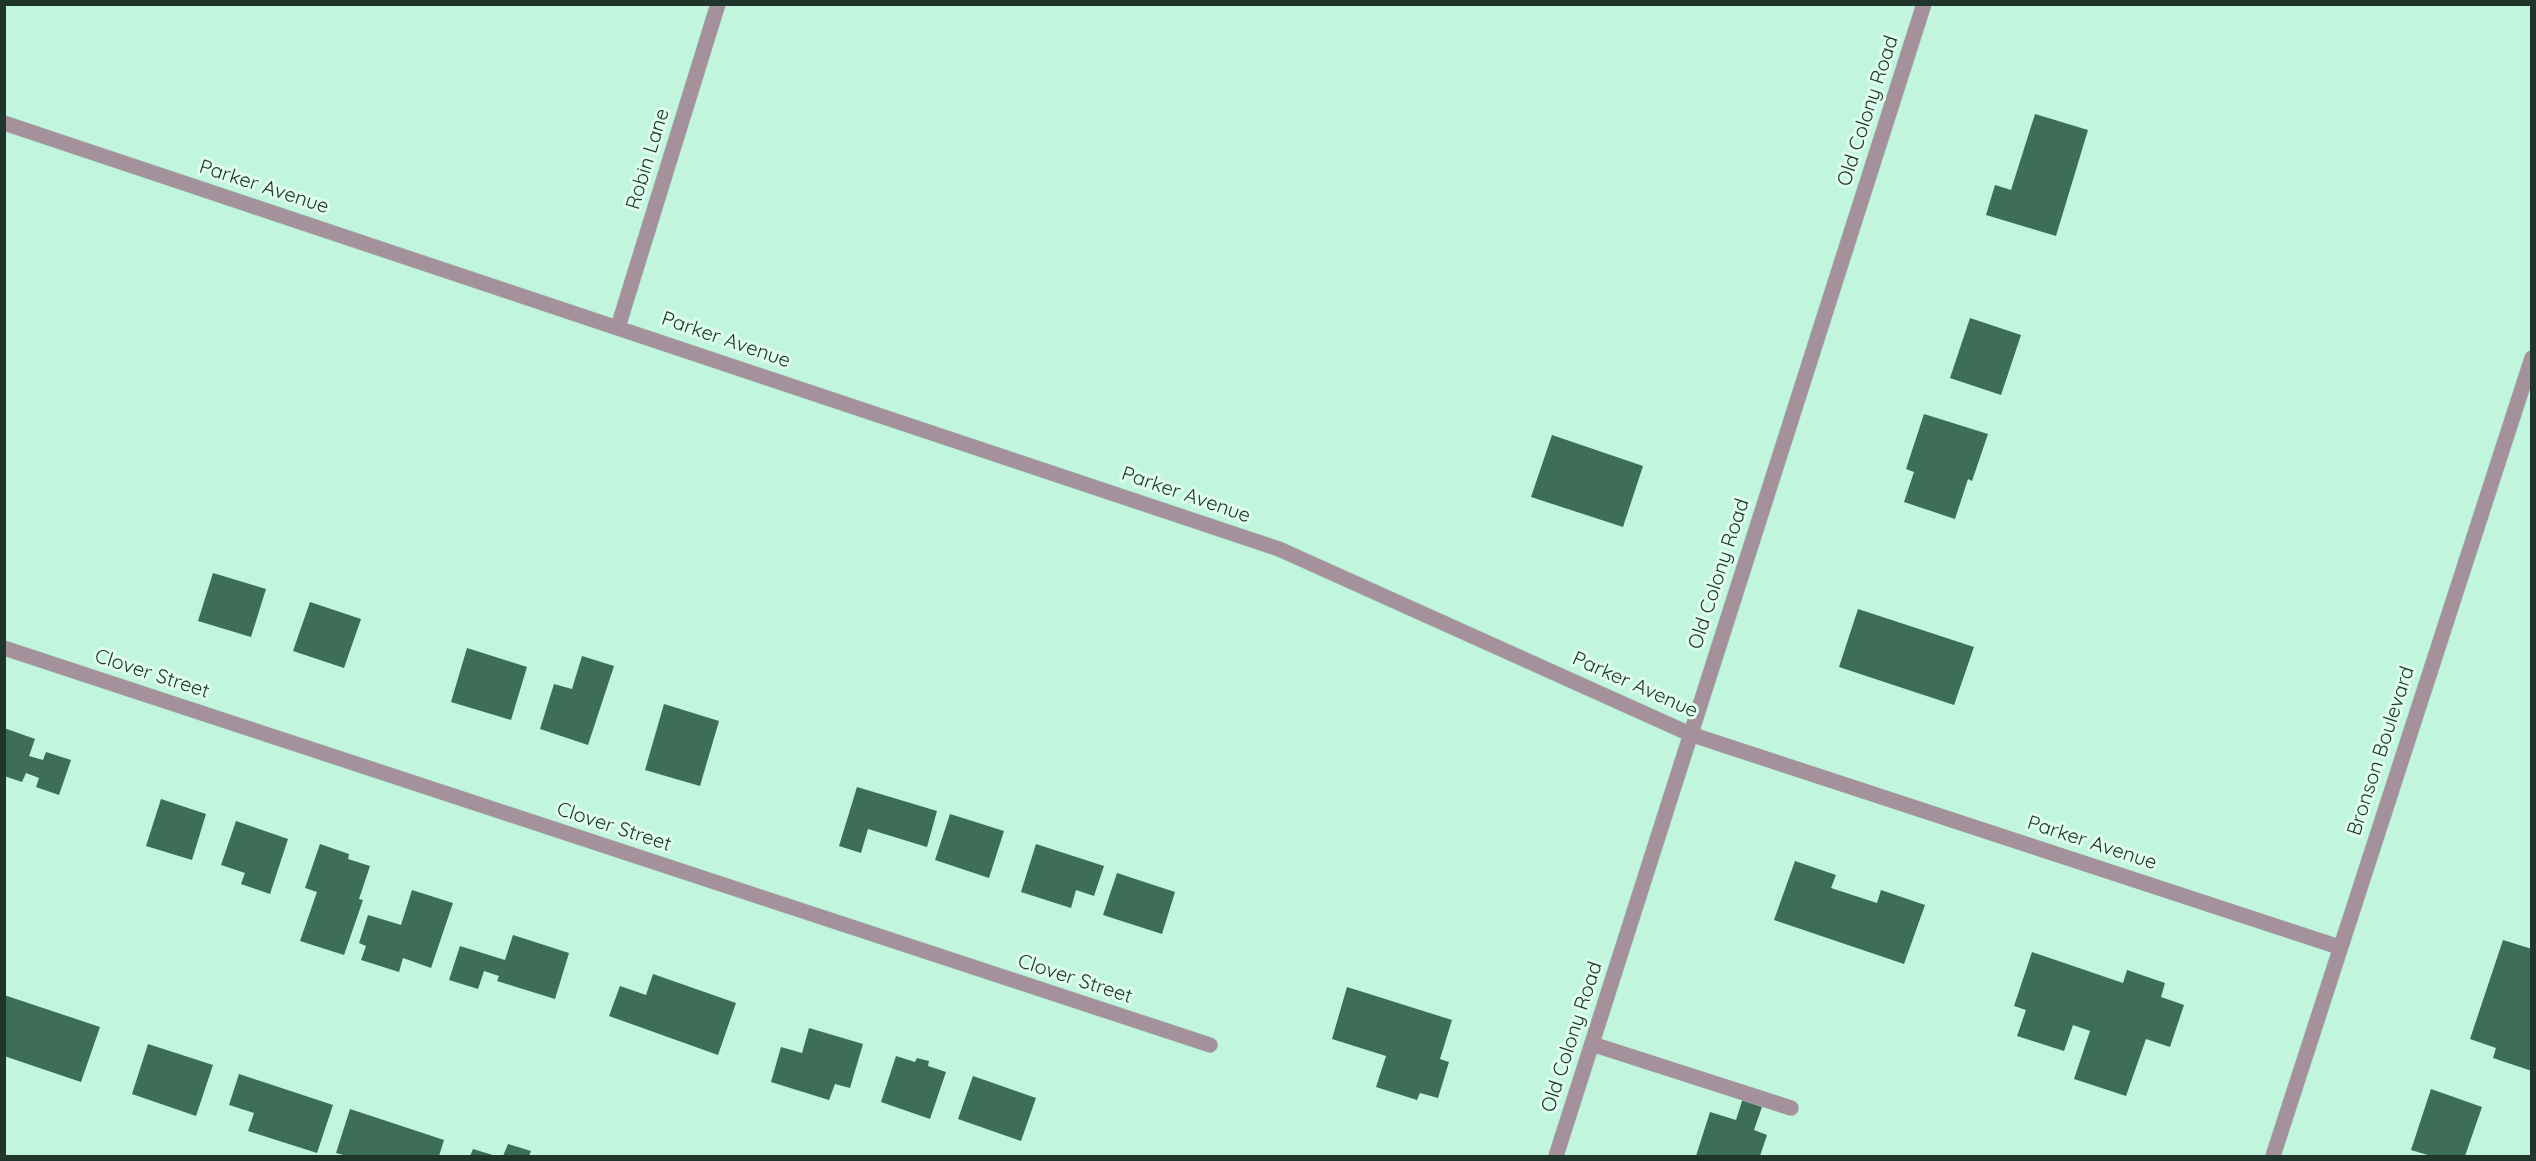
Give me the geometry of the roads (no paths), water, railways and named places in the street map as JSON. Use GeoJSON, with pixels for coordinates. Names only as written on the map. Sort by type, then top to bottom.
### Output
{"type":"FeatureCollection","features":[{"type":"Feature","properties":{"kind":"street","name":"Robin Lane"},"geometry":{"type":"LineString","coordinates":[[618,327],[718,4]]}},
{"type":"Feature","properties":{"kind":"street","name":"Old Colony Road"},"geometry":{"type":"LineString","coordinates":[[1556,1156],[1924,4]]}},
{"type":"Feature","properties":{"kind":"street","name":"Parker Avenue"},"geometry":{"type":"LineString","coordinates":[[4,123],[1279,549],[1690,734],[2339,947]]}},
{"type":"Feature","properties":{"kind":"street","name":"Bronson Boulevard"},"geometry":{"type":"LineString","coordinates":[[2273,1156],[2532,358]]}},
{"type":"Feature","properties":{"kind":"street","name":"Clover Street"},"geometry":{"type":"LineString","coordinates":[[4,648],[1210,1046]]}},
{"type":"Feature","properties":{"kind":"street"},"geometry":{"type":"LineString","coordinates":[[1592,1044],[1791,1108]]}}]}
